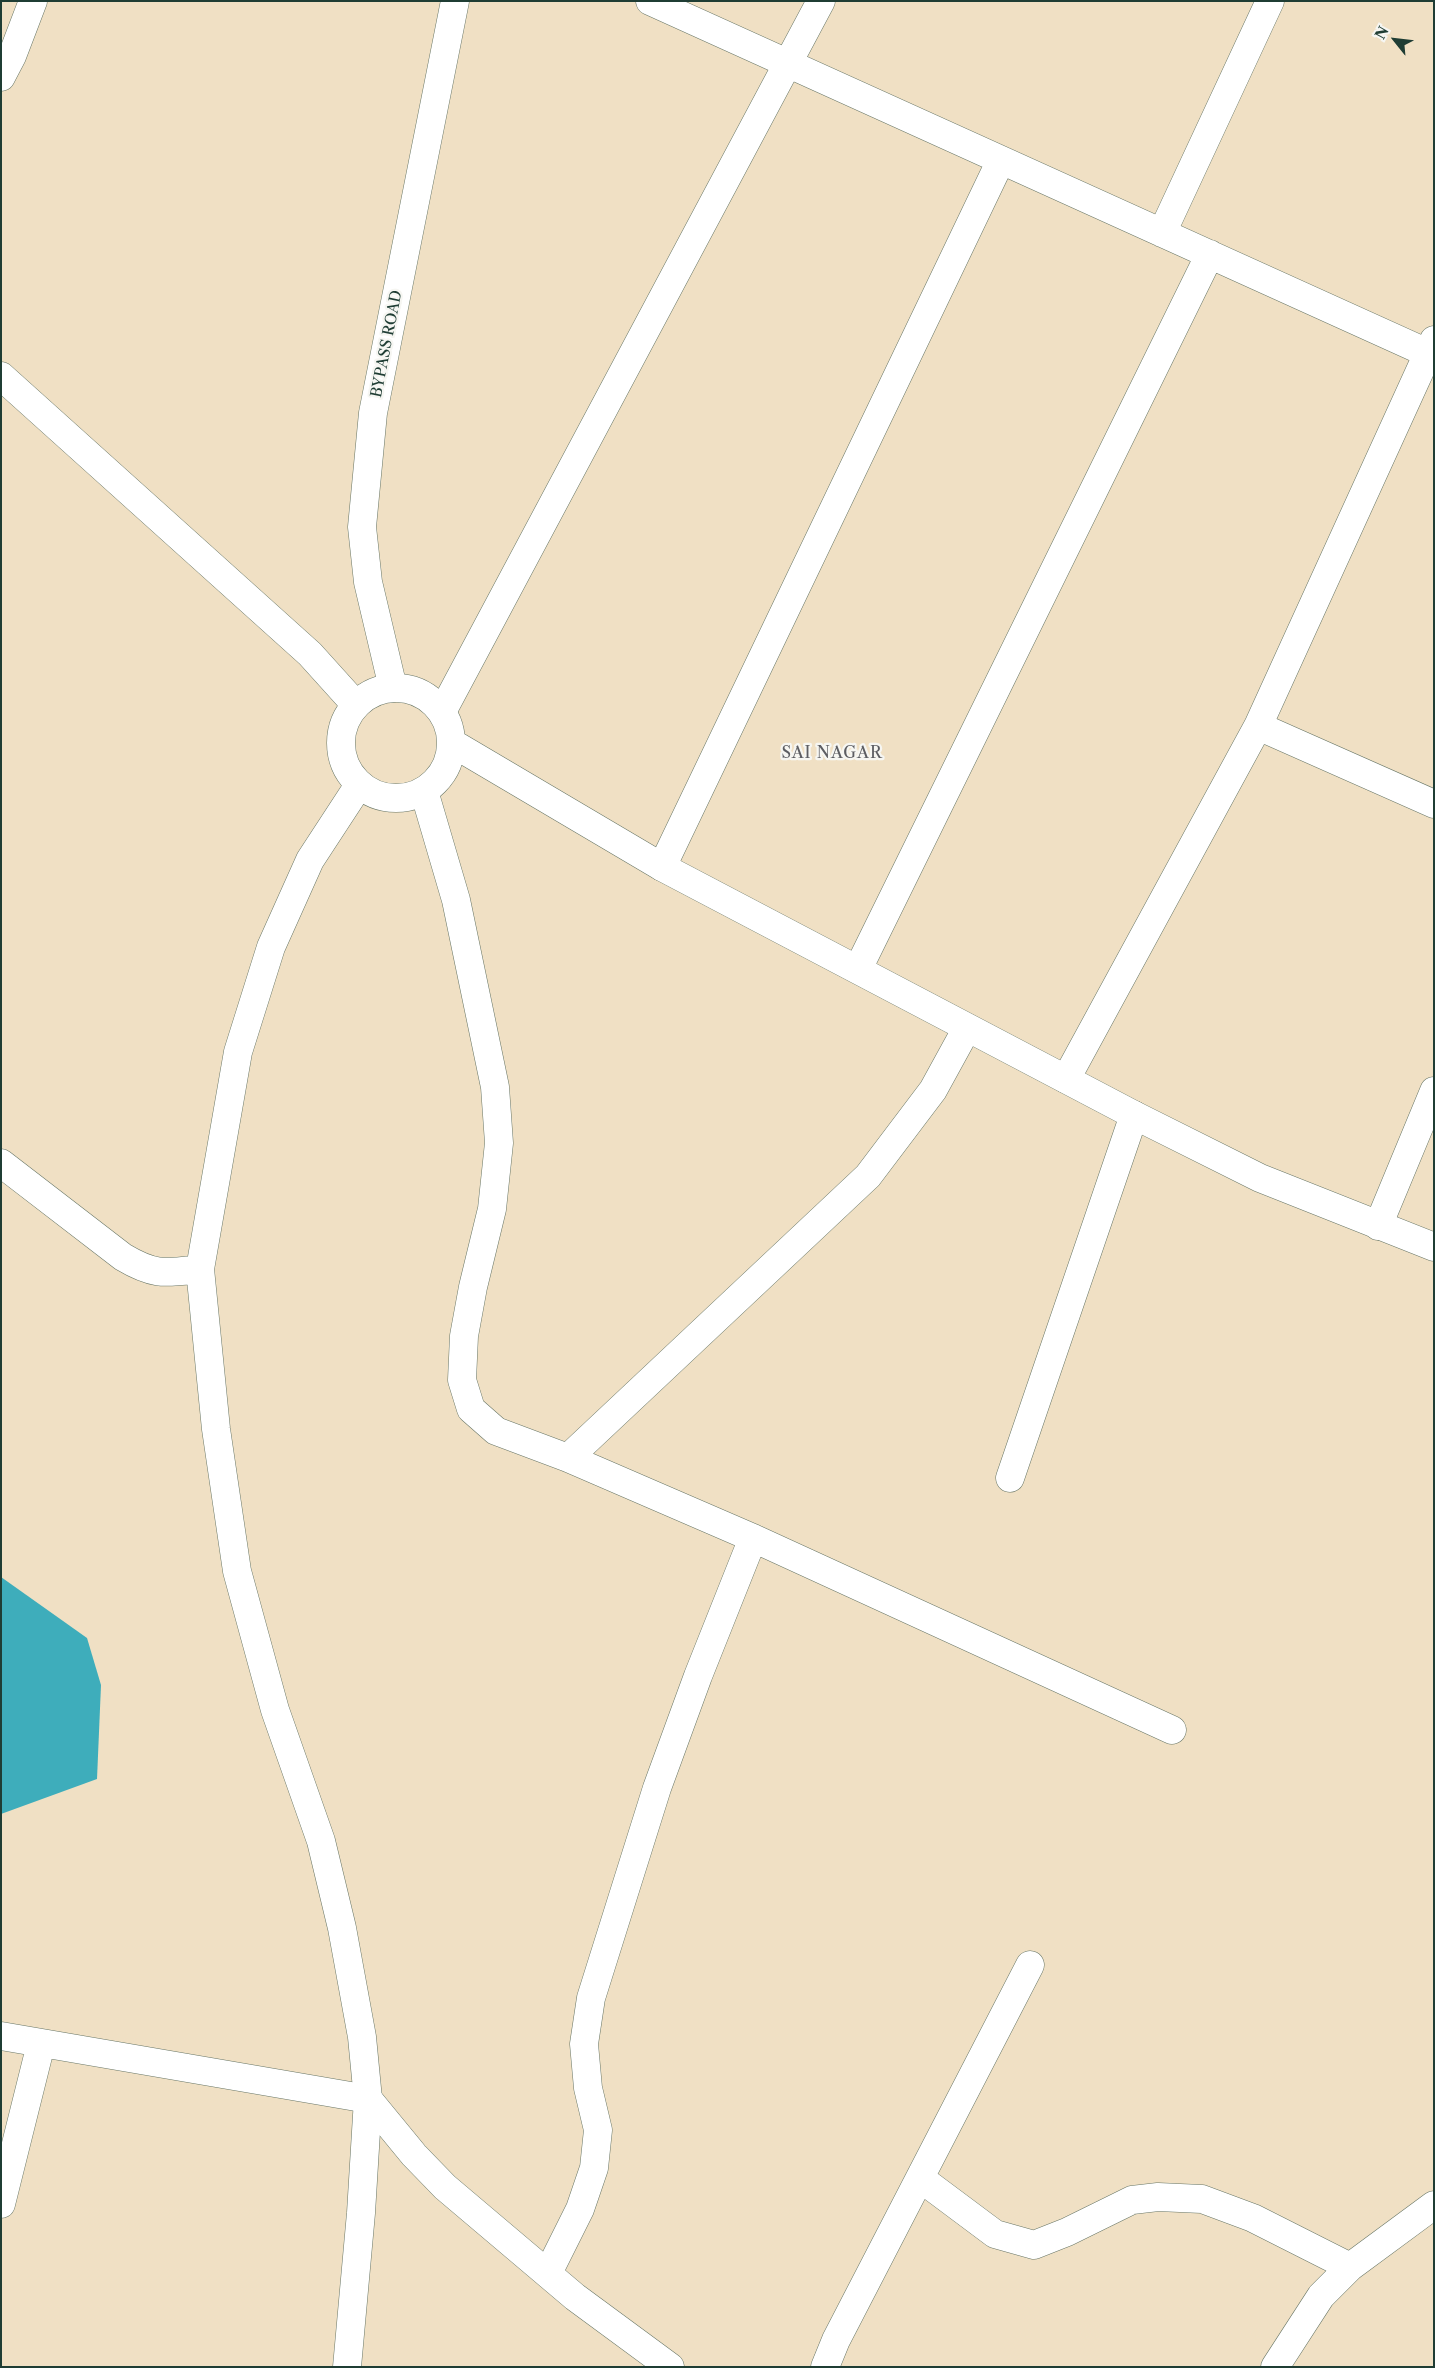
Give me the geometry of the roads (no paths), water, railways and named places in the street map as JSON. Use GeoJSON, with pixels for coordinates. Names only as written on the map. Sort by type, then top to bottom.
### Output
{"type":"FeatureCollection","features":[{"type":"Feature","properties":{"kind":"street"},"geometry":{"type":"LineString","coordinates":[[1,77],[12,56],[33,1]]}},
{"type":"Feature","properties":{"kind":"street","name":"BYPASS ROAD"},"geometry":{"type":"LineString","coordinates":[[393,688],[368,582],[362,527],[373,413],[455,1]]}},
{"type":"Feature","properties":{"kind":"street"},"geometry":{"type":"LineString","coordinates":[[650,1],[1162,233],[1432,349],[1258,726],[1066,1079]]}},
{"type":"Feature","properties":{"kind":"street"},"geometry":{"type":"LineString","coordinates":[[442,712],[821,1]]}},
{"type":"Feature","properties":{"kind":"street"},"geometry":{"type":"LineString","coordinates":[[1162,233],[1270,1]]}},
{"type":"Feature","properties":{"kind":"street"},"geometry":{"type":"LineString","coordinates":[[662,867],[1001,160]]}},
{"type":"Feature","properties":{"kind":"street"},"geometry":{"type":"LineString","coordinates":[[858,969],[1210,254]]}},
{"type":"Feature","properties":{"kind":"street"},"geometry":{"type":"LineString","coordinates":[[1,376],[310,654],[356,705]]}},
{"type":"Feature","properties":{"kind":"street"},"geometry":{"type":"LineString","coordinates":[[393,688],[412,690],[429,699],[442,712],[450,730],[452,743],[448,762],[438,778],[424,791],[395,798],[376,794],[359,785],[352,776],[344,759],[341,740],[346,721],[356,705],[371,694],[393,688]]}},
{"type":"Feature","properties":{"kind":"street"},"geometry":{"type":"LineString","coordinates":[[1258,726],[1434,804]]}},
{"type":"Feature","properties":{"kind":"street"},"geometry":{"type":"LineString","coordinates":[[452,743],[662,867],[1134,1115],[1260,1178],[1434,1247]]}},
{"type":"Feature","properties":{"kind":"street"},"geometry":{"type":"LineString","coordinates":[[347,2367],[362,2213],[368,2099],[362,2037],[342,1928],[321,1841],[275,1710],[237,1571],[216,1428],[200,1269],[238,1052],[271,947],[310,860],[359,785]]}},
{"type":"Feature","properties":{"kind":"street"},"geometry":{"type":"LineString","coordinates":[[424,791],[456,900],[473,976],[495,1087],[498,1124],[499,1143],[492,1209],[472,1287],[464,1336],[462,1380],[471,1409],[496,1431],[568,1458],[753,1538],[1172,1730]]}},
{"type":"Feature","properties":{"kind":"street"},"geometry":{"type":"LineString","coordinates":[[568,1458],[868,1176],[933,1090],[967,1028]]}},
{"type":"Feature","properties":{"kind":"street"},"geometry":{"type":"LineString","coordinates":[[1378,1226],[1434,1091]]}},
{"type":"Feature","properties":{"kind":"street"},"geometry":{"type":"LineString","coordinates":[[1010,1478],[1134,1115]]}},
{"type":"Feature","properties":{"kind":"street"},"geometry":{"type":"LineString","coordinates":[[1,1163],[123,1257],[141,1268],[161,1274],[200,1269]]}},
{"type":"Feature","properties":{"kind":"street"},"geometry":{"type":"LineString","coordinates":[[548,2273],[580,2209],[594,2168],[598,2130],[588,2088],[584,2044],[591,1998],[657,1788],[698,1676],[753,1538]]}},
{"type":"Feature","properties":{"kind":"street"},"geometry":{"type":"LineString","coordinates":[[825,2367],[836,2340],[1030,1965]]}},
{"type":"Feature","properties":{"kind":"street"},"geometry":{"type":"LineString","coordinates":[[1,2036],[368,2099],[414,2155],[445,2186],[575,2297],[670,2367]]}},
{"type":"Feature","properties":{"kind":"street"},"geometry":{"type":"LineString","coordinates":[[1,2204],[41,2044]]}},
{"type":"Feature","properties":{"kind":"street"},"geometry":{"type":"LineString","coordinates":[[920,2178],[995,2234],[1034,2245],[1067,2232],[1132,2200],[1158,2197],[1202,2199],[1252,2218],[1350,2267]]}},
{"type":"Feature","properties":{"kind":"street"},"geometry":{"type":"LineString","coordinates":[[1275,2367],[1321,2296],[1350,2267],[1434,2205]]}},
{"type":"Feature","properties":{"kind":"water"},"geometry":{"type":"Polygon","coordinates":[[[1,1577],[87,1638],[101,1685],[97,1779],[1,1814],[1,1577]]]}},
{"type":"Feature","properties":{"kind":"district","name":"SAI NAGAR"},"geometry":{"type":"Point","coordinates":[832,753]}}]}
